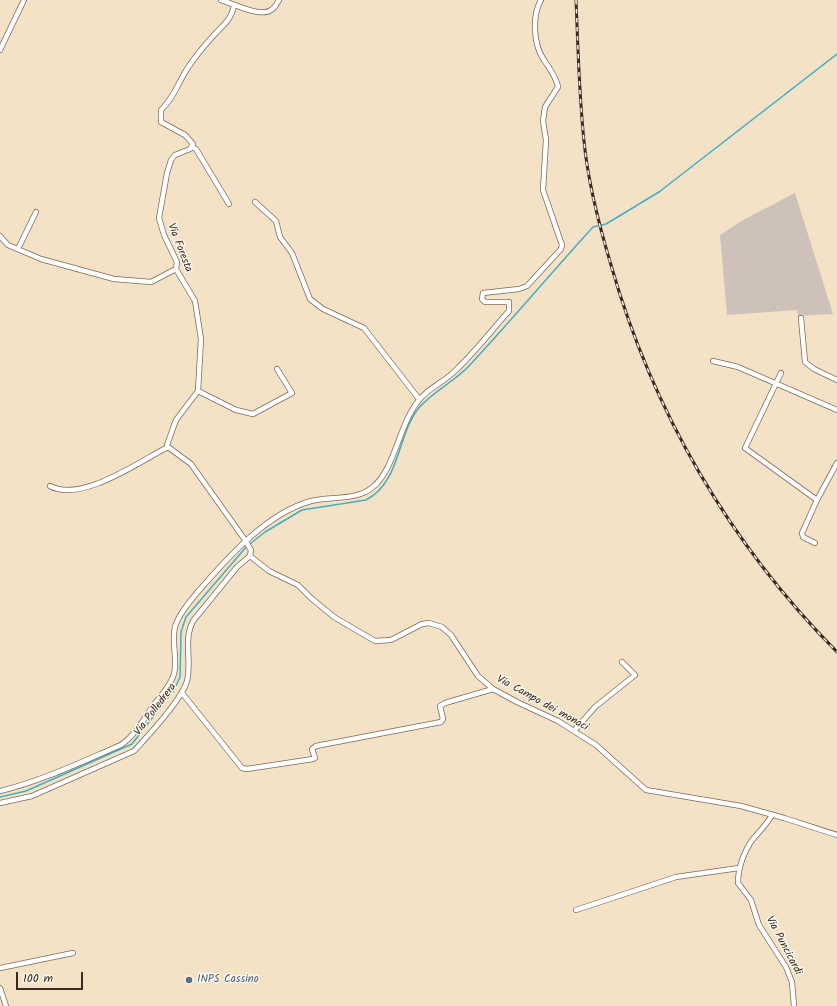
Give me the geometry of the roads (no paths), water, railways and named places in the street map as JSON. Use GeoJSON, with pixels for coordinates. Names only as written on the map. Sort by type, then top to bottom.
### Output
{"type":"FeatureCollection","features":[{"type":"Feature","properties":{"kind":"street"},"geometry":{"type":"LineString","coordinates":[[0,50],[24,0]]}},
{"type":"Feature","properties":{"kind":"street"},"geometry":{"type":"LineString","coordinates":[[221,0],[229,2],[234,6],[266,12],[273,9],[279,0]]}},
{"type":"Feature","properties":{"kind":"street"},"geometry":{"type":"LineString","coordinates":[[0,791],[23,786],[74,765],[121,745],[134,735],[172,679],[175,662],[175,627],[187,606],[201,588],[246,541],[270,522],[301,504],[326,498],[360,495],[373,488],[385,471],[409,414],[419,399],[454,372],[509,311],[509,302],[485,302],[482,299],[483,293],[486,291],[519,289],[527,286],[561,249],[562,245],[543,190],[546,140],[543,121],[545,108],[558,87],[536,40],[536,15],[541,0]]}},
{"type":"Feature","properties":{"kind":"street"},"geometry":{"type":"LineString","coordinates":[[229,204],[196,149],[192,147],[192,142],[185,135],[161,122],[161,110],[172,98],[193,59],[226,24],[232,15],[234,6]]}},
{"type":"Feature","properties":{"kind":"street","name":"Via Foresta"},"geometry":{"type":"LineString","coordinates":[[192,147],[175,155],[171,160],[167,173],[159,218],[164,235],[177,262],[176,269],[195,301],[201,339],[198,391]]}},
{"type":"Feature","properties":{"kind":"street"},"geometry":{"type":"LineString","coordinates":[[256,202],[276,221],[280,237],[292,253],[310,299],[323,309],[364,328],[419,399]]}},
{"type":"Feature","properties":{"kind":"street"},"geometry":{"type":"LineString","coordinates":[[18,249],[36,212]]}},
{"type":"Feature","properties":{"kind":"street"},"geometry":{"type":"LineString","coordinates":[[0,236],[8,245],[41,259],[114,278],[151,282],[176,269]]}},
{"type":"Feature","properties":{"kind":"street"},"geometry":{"type":"LineString","coordinates":[[801,318],[805,362],[814,369],[837,380]]}},
{"type":"Feature","properties":{"kind":"street"},"geometry":{"type":"LineString","coordinates":[[713,361],[738,367],[837,410]]}},
{"type":"Feature","properties":{"kind":"street"},"geometry":{"type":"LineString","coordinates":[[50,486],[61,489],[78,488],[97,484],[118,475],[168,447],[176,420],[198,391],[236,410],[253,414],[292,393],[277,369]]}},
{"type":"Feature","properties":{"kind":"street"},"geometry":{"type":"LineString","coordinates":[[781,373],[745,448],[816,500]]}},
{"type":"Feature","properties":{"kind":"street"},"geometry":{"type":"LineString","coordinates":[[168,447],[191,464],[246,541],[251,550],[250,556]]}},
{"type":"Feature","properties":{"kind":"street"},"geometry":{"type":"LineString","coordinates":[[815,543],[802,537],[802,533],[816,500],[837,463]]}},
{"type":"Feature","properties":{"kind":"street","name":"Via Campo dei monaci"},"geometry":{"type":"LineString","coordinates":[[250,556],[270,571],[298,585],[334,617],[375,640],[391,640],[422,624],[429,623],[442,627],[451,635],[478,676],[493,689],[574,731],[596,745],[646,790],[741,806],[837,835]]}},
{"type":"Feature","properties":{"kind":"street","name":"Via Polledrera"},"geometry":{"type":"LineString","coordinates":[[0,803],[32,796],[134,751],[146,739],[182,693],[188,676],[189,629],[220,586],[237,566],[250,556]]}},
{"type":"Feature","properties":{"kind":"street"},"geometry":{"type":"LineString","coordinates":[[574,731],[595,707],[635,676],[622,662]]}},
{"type":"Feature","properties":{"kind":"street"},"geometry":{"type":"LineString","coordinates":[[182,693],[242,768],[247,769],[313,759],[315,758],[312,750],[316,746],[442,722],[444,719],[440,706],[445,703],[493,689]]}},
{"type":"Feature","properties":{"kind":"street"},"geometry":{"type":"LineString","coordinates":[[576,910],[676,877],[739,868],[753,839],[767,824],[772,815]]}},
{"type":"Feature","properties":{"kind":"street","name":"Via Puncicardi"},"geometry":{"type":"LineString","coordinates":[[739,868],[738,883],[751,900],[759,924],[774,947],[792,982],[794,1006]]}},
{"type":"Feature","properties":{"kind":"street"},"geometry":{"type":"LineString","coordinates":[[0,968],[73,953]]}},
{"type":"Feature","properties":{"kind":"street"},"geometry":{"type":"LineString","coordinates":[[0,988],[6,1006]]}},
{"type":"Feature","properties":{"kind":"waterway"},"geometry":{"type":"LineString","coordinates":[[250,544],[265,532],[302,510],[366,500],[377,492],[386,482],[392,471],[411,420],[418,409],[430,397],[469,366],[593,227],[606,224],[659,192],[837,54]]}},
{"type":"Feature","properties":{"kind":"waterway"},"geometry":{"type":"LineString","coordinates":[[0,797],[26,791],[132,744],[174,690],[180,677],[181,632],[186,617],[247,546]]}},
{"type":"Feature","properties":{"kind":"railway"},"geometry":{"type":"LineString","coordinates":[[576,0],[582,123],[591,188],[598,219],[628,319],[649,372],[673,424],[700,473],[730,521],[762,567],[798,610],[837,652]]}},
{"type":"Feature","properties":{"kind":"place","name":"INPS Cassino"},"geometry":{"type":"Point","coordinates":[189,980]}}]}
